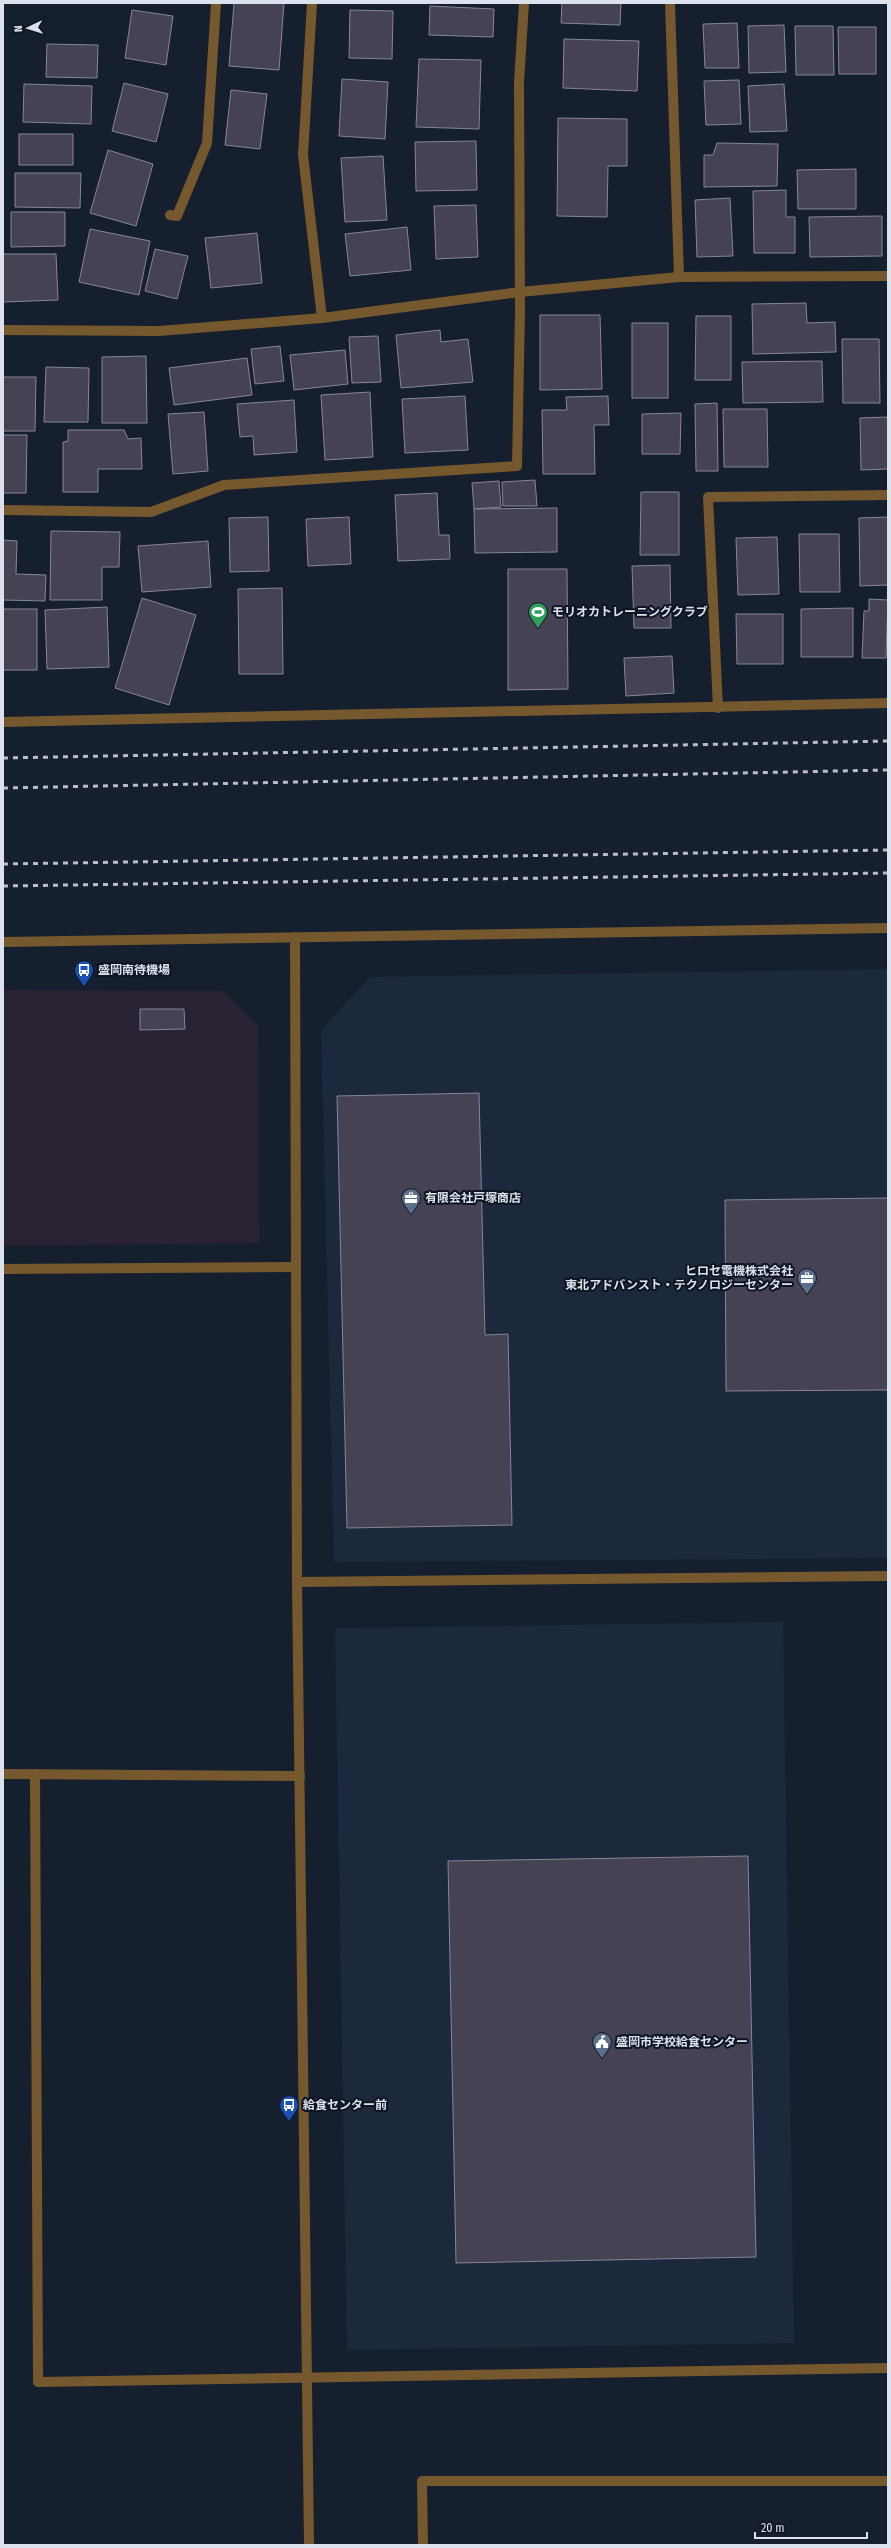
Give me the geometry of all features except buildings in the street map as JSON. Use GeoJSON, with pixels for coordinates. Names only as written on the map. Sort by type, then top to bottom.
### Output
{"type":"FeatureCollection","features":[{"type":"Feature","properties":{"kind":"street"},"geometry":{"type":"LineString","coordinates":[[170,215],[178,216],[207,142],[216,3]]}},
{"type":"Feature","properties":{"kind":"street"},"geometry":{"type":"LineString","coordinates":[[312,3],[303,155],[322,318]]}},
{"type":"Feature","properties":{"kind":"street"},"geometry":{"type":"LineString","coordinates":[[3,510],[151,512],[224,486],[517,466],[520,292],[519,82],[524,3]]}},
{"type":"Feature","properties":{"kind":"street"},"geometry":{"type":"LineString","coordinates":[[670,3],[679,277]]}},
{"type":"Feature","properties":{"kind":"street"},"geometry":{"type":"LineString","coordinates":[[3,330],[159,331],[322,318],[520,292],[679,277],[888,276]]}},
{"type":"Feature","properties":{"kind":"street"},"geometry":{"type":"LineString","coordinates":[[718,708],[708,497],[888,495]]}},
{"type":"Feature","properties":{"kind":"street"},"geometry":{"type":"LineString","coordinates":[[3,722],[718,708],[888,703]]}},
{"type":"Feature","properties":{"kind":"street"},"geometry":{"type":"LineString","coordinates":[[3,942],[888,928]]}},
{"type":"Feature","properties":{"kind":"street"},"geometry":{"type":"LineString","coordinates":[[295,937],[297,1582],[309,2545]]}},
{"type":"Feature","properties":{"kind":"street"},"geometry":{"type":"LineString","coordinates":[[3,1269],[296,1267]]}},
{"type":"Feature","properties":{"kind":"street"},"geometry":{"type":"LineString","coordinates":[[297,1582],[888,1576]]}},
{"type":"Feature","properties":{"kind":"street"},"geometry":{"type":"LineString","coordinates":[[3,1774],[300,1776]]}},
{"type":"Feature","properties":{"kind":"street"},"geometry":{"type":"LineString","coordinates":[[35,1774],[38,2382],[888,2368]]}},
{"type":"Feature","properties":{"kind":"street"},"geometry":{"type":"LineString","coordinates":[[423,2545],[422,2481],[888,2481]]}},
{"type":"Feature","properties":{"kind":"shaded area"},"geometry":{"type":"Polygon","coordinates":[[[888,969],[888,1558],[334,1562],[321,1030],[370,977],[888,969]]]}},
{"type":"Feature","properties":{"kind":"shaded area","name":"盛岡南待機場"},"geometry":{"type":"Polygon","coordinates":[[[3,990],[223,991],[258,1025],[259,1243],[3,1246],[3,990]]]}},
{"type":"Feature","properties":{"kind":"shaded area"},"geometry":{"type":"Polygon","coordinates":[[[783,1622],[794,2343],[347,2350],[335,1628],[783,1622]]]}},
{"type":"Feature","properties":{"kind":"railway"},"geometry":{"type":"LineString","coordinates":[[3,758],[888,741]]}},
{"type":"Feature","properties":{"kind":"railway"},"geometry":{"type":"LineString","coordinates":[[3,788],[888,770]]}},
{"type":"Feature","properties":{"kind":"railway"},"geometry":{"type":"LineString","coordinates":[[3,864],[888,850]]}},
{"type":"Feature","properties":{"kind":"railway"},"geometry":{"type":"LineString","coordinates":[[3,886],[888,873]]}},
{"type":"Feature","properties":{"kind":"place","name":"モリオカトレーニングクラブ"},"geometry":{"type":"Point","coordinates":[538,629]}},
{"type":"Feature","properties":{"kind":"place","name":"盛岡南待機場"},"geometry":{"type":"Point","coordinates":[84,987]}},
{"type":"Feature","properties":{"kind":"place","name":"有限会社戸塚商店"},"geometry":{"type":"Point","coordinates":[411,1215]}},
{"type":"Feature","properties":{"kind":"place","name":"ヒロセ電機株式会社 東北アドバンスト・テクノロジーセンター"},"geometry":{"type":"Point","coordinates":[807,1295]}},
{"type":"Feature","properties":{"kind":"place","name":"盛岡市学校給食センター"},"geometry":{"type":"Point","coordinates":[602,2059]}},
{"type":"Feature","properties":{"kind":"place","name":"給食センター前"},"geometry":{"type":"Point","coordinates":[289,2122]}}]}
